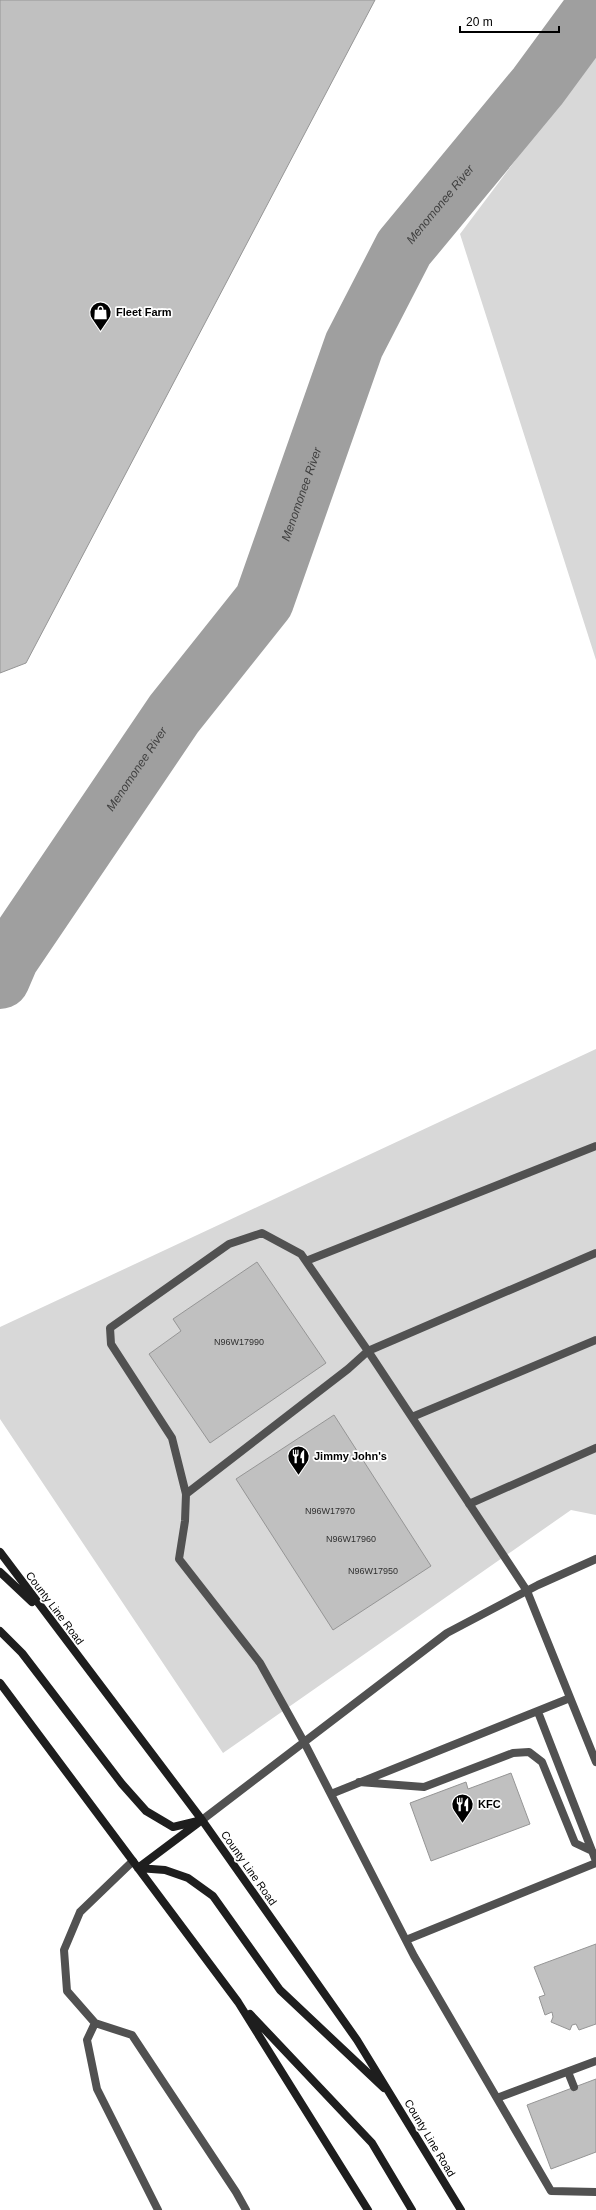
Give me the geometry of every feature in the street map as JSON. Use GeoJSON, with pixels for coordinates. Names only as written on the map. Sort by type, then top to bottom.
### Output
{"type":"FeatureCollection","features":[{"type":"Feature","properties":{"kind":"main road","name":"County Line Road"},"geometry":{"type":"LineString","coordinates":[[0,1552],[48,1618],[202,1820],[357,2040],[461,2210]]}},
{"type":"Feature","properties":{"kind":"main road"},"geometry":{"type":"LineString","coordinates":[[0,1572],[48,1618]]}},
{"type":"Feature","properties":{"kind":"main road"},"geometry":{"type":"LineString","coordinates":[[0,1631],[22,1653],[122,1784],[146,1811],[173,1827],[202,1820]]}},
{"type":"Feature","properties":{"kind":"main road"},"geometry":{"type":"LineString","coordinates":[[0,1683],[238,2002],[368,2210]]}},
{"type":"Feature","properties":{"kind":"main road"},"geometry":{"type":"LineString","coordinates":[[136,1865],[202,1820]]}},
{"type":"Feature","properties":{"kind":"main road"},"geometry":{"type":"LineString","coordinates":[[136,1865],[165,1870],[182,1876],[213,1896],[280,1990],[391,2096]]}},
{"type":"Feature","properties":{"kind":"main road"},"geometry":{"type":"LineString","coordinates":[[238,2002],[372,2143],[412,2210]]}},
{"type":"Feature","properties":{"kind":"lane"},"geometry":{"type":"LineString","coordinates":[[306,1261],[596,1146]]}},
{"type":"Feature","properties":{"kind":"lane"},"geometry":{"type":"LineString","coordinates":[[596,1762],[527,1591],[368,1351],[301,1254],[262,1233],[229,1244],[110,1328],[111,1344],[172,1438],[186,1494],[185,1521],[179,1559],[260,1663],[304,1742],[406,1940],[550,2191],[596,2192]]}},
{"type":"Feature","properties":{"kind":"lane"},"geometry":{"type":"LineString","coordinates":[[186,1494],[348,1369],[368,1351],[596,1253]]}},
{"type":"Feature","properties":{"kind":"lane"},"geometry":{"type":"LineString","coordinates":[[412,1417],[596,1340]]}},
{"type":"Feature","properties":{"kind":"lane"},"geometry":{"type":"LineString","coordinates":[[469,1504],[596,1448]]}},
{"type":"Feature","properties":{"kind":"lane"},"geometry":{"type":"LineString","coordinates":[[202,1820],[447,1633],[527,1591],[596,1559]]}},
{"type":"Feature","properties":{"kind":"lane"},"geometry":{"type":"LineString","coordinates":[[331,1794],[570,1698]]}},
{"type":"Feature","properties":{"kind":"lane"},"geometry":{"type":"LineString","coordinates":[[406,1940],[596,1862],[538,1712]]}},
{"type":"Feature","properties":{"kind":"lane"},"geometry":{"type":"LineString","coordinates":[[359,1782],[424,1787],[513,1752],[529,1752],[542,1762],[575,1843],[592,1851]]}},
{"type":"Feature","properties":{"kind":"lane"},"geometry":{"type":"LineString","coordinates":[[136,1865],[80,1912],[64,1950],[67,1991],[95,2023],[132,2035],[236,2192],[246,2210]]}},
{"type":"Feature","properties":{"kind":"lane"},"geometry":{"type":"LineString","coordinates":[[95,2023],[87,2040],[97,2089],[158,2210]]}},
{"type":"Feature","properties":{"kind":"lane"},"geometry":{"type":"LineString","coordinates":[[497,2098],[596,2061]]}},
{"type":"Feature","properties":{"kind":"lane"},"geometry":{"type":"LineString","coordinates":[[568,2072],[574,2087]]}},
{"type":"Feature","properties":{"kind":"shaded area"},"geometry":{"type":"Polygon","coordinates":[[[596,53],[596,660],[460,234],[596,53]]]}},
{"type":"Feature","properties":{"kind":"shaded area"},"geometry":{"type":"Polygon","coordinates":[[[596,1049],[596,1515],[571,1510],[223,1753],[0,1419],[0,1327],[596,1049]]]}},
{"type":"Feature","properties":{"kind":"building","name":"Fleet Farm"},"geometry":{"type":"Polygon","coordinates":[[[0,0],[375,0],[26,663],[0,673],[0,0]]]}},
{"type":"Feature","properties":{"kind":"building"},"geometry":{"type":"Polygon","coordinates":[[[257,1262],[326,1363],[210,1443],[149,1354],[181,1331],[173,1319],[257,1262]]]}},
{"type":"Feature","properties":{"kind":"building"},"geometry":{"type":"Polygon","coordinates":[[[334,1415],[431,1566],[333,1630],[236,1479],[334,1415]]]}},
{"type":"Feature","properties":{"kind":"building"},"geometry":{"type":"Polygon","coordinates":[[[511,1773],[530,1824],[431,1861],[410,1803],[466,1782],[468,1789],[511,1773]]]}},
{"type":"Feature","properties":{"kind":"building"},"geometry":{"type":"Polygon","coordinates":[[[596,1944],[596,2024],[579,2030],[576,2024],[572,2025],[570,2030],[551,2022],[553,2017],[552,2012],[545,2015],[539,1997],[545,1995],[534,1967],[596,1944]]]}},
{"type":"Feature","properties":{"kind":"building"},"geometry":{"type":"Polygon","coordinates":[[[596,2079],[596,2152],[551,2169],[527,2105],[596,2079]]]}},
{"type":"Feature","properties":{"kind":"waterway","name":"Menomonee River"},"geometry":{"type":"LineString","coordinates":[[0,979],[9,958],[174,714],[264,601],[354,345],[404,248],[538,86],[596,7]]}},
{"type":"Feature","properties":{"kind":"place","name":"Fleet Farm"},"geometry":{"type":"Point","coordinates":[100,332]}},
{"type":"Feature","properties":{"kind":"place","name":"Jimmy John's"},"geometry":{"type":"Point","coordinates":[299,1476]}},
{"type":"Feature","properties":{"kind":"place","name":"KFC"},"geometry":{"type":"Point","coordinates":[463,1824]}}]}
